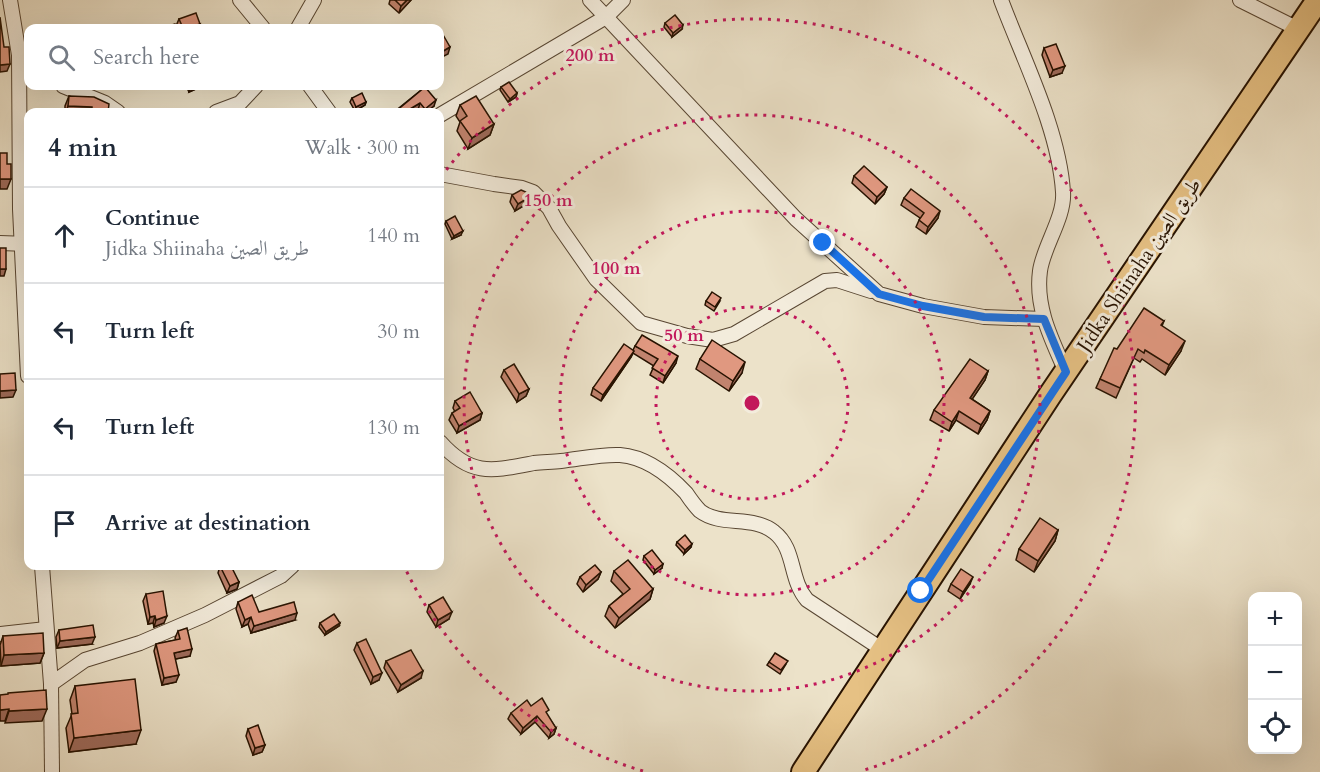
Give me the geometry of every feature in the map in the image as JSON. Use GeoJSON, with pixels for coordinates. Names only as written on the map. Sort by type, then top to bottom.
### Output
{"type":"FeatureCollection","features":[{"type":"Feature","properties":{"kind":"main road","name":"Jidka Shiinaha طريق الصين"},"geometry":{"type":"LineString","coordinates":[[803,772],[1066,372],[1318,0]]}},
{"type":"Feature","properties":{"kind":"street"},"geometry":{"type":"LineString","coordinates":[[10,0],[24,59],[20,209],[24,232]]}},
{"type":"Feature","properties":{"kind":"street"},"geometry":{"type":"LineString","coordinates":[[240,0],[260,24]]}},
{"type":"Feature","properties":{"kind":"street"},"geometry":{"type":"LineString","coordinates":[[300,24],[314,0]]}},
{"type":"Feature","properties":{"kind":"street"},"geometry":{"type":"LineString","coordinates":[[590,0],[796,219],[879,294]]}},
{"type":"Feature","properties":{"kind":"street"},"geometry":{"type":"LineString","coordinates":[[444,113],[606,17],[623,0]]}},
{"type":"Feature","properties":{"kind":"street"},"geometry":{"type":"LineString","coordinates":[[1001,0],[1057,147],[1064,194],[1040,270],[1040,298],[1044,319],[1066,372]]}},
{"type":"Feature","properties":{"kind":"street"},"geometry":{"type":"LineString","coordinates":[[1240,0],[1298,29]]}},
{"type":"Feature","properties":{"kind":"street"},"geometry":{"type":"LineString","coordinates":[[72,90],[112,108]]}},
{"type":"Feature","properties":{"kind":"street"},"geometry":{"type":"LineString","coordinates":[[227,108],[240,103],[252,90]]}},
{"type":"Feature","properties":{"kind":"street"},"geometry":{"type":"LineString","coordinates":[[313,90],[326,108]]}},
{"type":"Feature","properties":{"kind":"street"},"geometry":{"type":"LineString","coordinates":[[444,175],[522,188],[533,192],[549,208],[596,279],[641,323],[687,336],[713,340],[734,334],[825,281],[837,280],[923,306],[984,317],[1044,319]]}},
{"type":"Feature","properties":{"kind":"street"},"geometry":{"type":"LineString","coordinates":[[0,243],[24,243]]}},
{"type":"Feature","properties":{"kind":"street"},"geometry":{"type":"LineString","coordinates":[[445,458],[487,470],[621,455],[642,460],[675,482],[701,511],[715,517],[758,523],[774,532],[785,545],[791,558],[799,591],[807,600],[883,650]]}},
{"type":"Feature","properties":{"kind":"street"},"geometry":{"type":"LineString","coordinates":[[42,570],[51,684],[52,772]]}},
{"type":"Feature","properties":{"kind":"street"},"geometry":{"type":"LineString","coordinates":[[51,684],[85,660],[140,643],[205,615],[281,576],[288,570]]}},
{"type":"Feature","properties":{"kind":"street"},"geometry":{"type":"LineString","coordinates":[[0,634],[46,628]]}},
{"type":"Feature","properties":{"kind":"building"},"geometry":{"type":"Polygon","coordinates":[[[395,0],[407,0],[401,6],[395,0]]]}},
{"type":"Feature","properties":{"kind":"building"},"geometry":{"type":"Polygon","coordinates":[[[196,13],[200,24],[181,24],[179,19],[196,13]]]}},
{"type":"Feature","properties":{"kind":"building"},"geometry":{"type":"Polygon","coordinates":[[[675,15],[683,25],[673,33],[665,23],[675,15]]]}},
{"type":"Feature","properties":{"kind":"building"},"geometry":{"type":"Polygon","coordinates":[[[0,17],[4,47],[9,47],[10,64],[0,65],[0,17]]]}},
{"type":"Feature","properties":{"kind":"building"},"geometry":{"type":"Polygon","coordinates":[[[444,36],[450,47],[444,51],[444,36]]]}},
{"type":"Feature","properties":{"kind":"building"},"geometry":{"type":"Polygon","coordinates":[[[1056,44],[1065,66],[1053,70],[1044,48],[1056,44]]]}},
{"type":"Feature","properties":{"kind":"building"},"geometry":{"type":"Polygon","coordinates":[[[509,82],[517,93],[510,99],[501,87],[509,82]]]}},
{"type":"Feature","properties":{"kind":"building"},"geometry":{"type":"Polygon","coordinates":[[[421,90],[428,90],[436,100],[426,108],[420,103],[412,108],[400,108],[421,90]]]}},
{"type":"Feature","properties":{"kind":"building"},"geometry":{"type":"Polygon","coordinates":[[[362,93],[366,102],[356,107],[352,98],[362,93]]]}},
{"type":"Feature","properties":{"kind":"building"},"geometry":{"type":"Polygon","coordinates":[[[69,96],[94,97],[109,104],[108,108],[68,106],[69,96]]]}},
{"type":"Feature","properties":{"kind":"building"},"geometry":{"type":"Polygon","coordinates":[[[476,96],[494,124],[472,138],[460,121],[467,116],[460,105],[476,96]]]}},
{"type":"Feature","properties":{"kind":"building"},"geometry":{"type":"Polygon","coordinates":[[[0,153],[7,153],[7,164],[11,164],[11,179],[0,179],[0,153]]]}},
{"type":"Feature","properties":{"kind":"building"},"geometry":{"type":"Polygon","coordinates":[[[864,166],[887,187],[877,197],[854,176],[864,166]]]}},
{"type":"Feature","properties":{"kind":"building"},"geometry":{"type":"Polygon","coordinates":[[[911,189],[940,211],[928,227],[919,220],[924,213],[904,198],[911,189]]]}},
{"type":"Feature","properties":{"kind":"building"},"geometry":{"type":"Polygon","coordinates":[[[521,190],[533,195],[518,204],[512,195],[521,190]]]}},
{"type":"Feature","properties":{"kind":"building"},"geometry":{"type":"Polygon","coordinates":[[[455,216],[463,231],[454,236],[446,221],[455,216]]]}},
{"type":"Feature","properties":{"kind":"building"},"geometry":{"type":"Polygon","coordinates":[[[0,248],[6,248],[6,269],[0,269],[0,248]]]}},
{"type":"Feature","properties":{"kind":"building"},"geometry":{"type":"Polygon","coordinates":[[[712,292],[721,298],[715,307],[706,301],[712,292]]]}},
{"type":"Feature","properties":{"kind":"building"},"geometry":{"type":"Polygon","coordinates":[[[1144,308],[1164,321],[1161,325],[1185,341],[1169,365],[1145,350],[1144,353],[1138,349],[1120,388],[1100,379],[1114,348],[1117,349],[1144,308]]]}},
{"type":"Feature","properties":{"kind":"building"},"geometry":{"type":"Polygon","coordinates":[[[642,335],[678,356],[665,376],[652,368],[658,359],[635,346],[642,335]]]}},
{"type":"Feature","properties":{"kind":"building"},"geometry":{"type":"Polygon","coordinates":[[[712,340],[745,362],[733,381],[700,359],[712,340]]]}},
{"type":"Feature","properties":{"kind":"building"},"geometry":{"type":"Polygon","coordinates":[[[624,344],[634,351],[603,395],[593,388],[624,344]]]}},
{"type":"Feature","properties":{"kind":"building"},"geometry":{"type":"Polygon","coordinates":[[[970,359],[988,371],[970,398],[990,411],[981,425],[959,411],[952,422],[934,410],[970,359]]]}},
{"type":"Feature","properties":{"kind":"building"},"geometry":{"type":"Polygon","coordinates":[[[514,364],[529,389],[519,394],[504,370],[514,364]]]}},
{"type":"Feature","properties":{"kind":"building"},"geometry":{"type":"Polygon","coordinates":[[[15,373],[16,390],[0,391],[0,374],[15,373]]]}},
{"type":"Feature","properties":{"kind":"building"},"geometry":{"type":"Polygon","coordinates":[[[470,392],[482,413],[459,426],[452,413],[460,408],[455,401],[470,392]]]}},
{"type":"Feature","properties":{"kind":"building"},"geometry":{"type":"Polygon","coordinates":[[[1040,518],[1058,530],[1038,561],[1019,549],[1040,518]]]}},
{"type":"Feature","properties":{"kind":"building"},"geometry":{"type":"Polygon","coordinates":[[[685,535],[692,544],[685,550],[677,542],[685,535]]]}},
{"type":"Feature","properties":{"kind":"building"},"geometry":{"type":"Polygon","coordinates":[[[652,550],[663,564],[655,570],[644,556],[652,550]]]}},
{"type":"Feature","properties":{"kind":"building"},"geometry":{"type":"Polygon","coordinates":[[[628,560],[653,589],[619,618],[609,606],[630,589],[614,571],[628,560]]]}},
{"type":"Feature","properties":{"kind":"building"},"geometry":{"type":"Polygon","coordinates":[[[595,565],[601,572],[586,585],[580,577],[595,565]]]}},
{"type":"Feature","properties":{"kind":"building"},"geometry":{"type":"Polygon","coordinates":[[[961,569],[973,577],[963,592],[951,584],[961,569]]]}},
{"type":"Feature","properties":{"kind":"building"},"geometry":{"type":"Polygon","coordinates":[[[222,570],[233,570],[239,582],[230,586],[222,570]]]}},
{"type":"Feature","properties":{"kind":"building"},"geometry":{"type":"Polygon","coordinates":[[[163,591],[167,616],[156,620],[155,616],[150,617],[146,594],[163,591]]]}},
{"type":"Feature","properties":{"kind":"building"},"geometry":{"type":"Polygon","coordinates":[[[252,595],[259,612],[294,602],[297,613],[254,626],[251,617],[245,620],[238,602],[252,595]]]}},
{"type":"Feature","properties":{"kind":"building"},"geometry":{"type":"Polygon","coordinates":[[[443,597],[452,612],[438,620],[429,605],[443,597]]]}},
{"type":"Feature","properties":{"kind":"building"},"geometry":{"type":"Polygon","coordinates":[[[334,614],[340,623],[326,632],[320,623],[334,614]]]}},
{"type":"Feature","properties":{"kind":"building"},"geometry":{"type":"Polygon","coordinates":[[[93,625],[95,637],[60,641],[59,630],[93,625]]]}},
{"type":"Feature","properties":{"kind":"building"},"geometry":{"type":"Polygon","coordinates":[[[187,628],[192,649],[174,653],[179,675],[164,678],[156,644],[180,639],[178,631],[187,628]]]}},
{"type":"Feature","properties":{"kind":"building"},"geometry":{"type":"Polygon","coordinates":[[[43,633],[44,653],[4,655],[3,636],[43,633]]]}},
{"type":"Feature","properties":{"kind":"building"},"geometry":{"type":"Polygon","coordinates":[[[366,639],[382,673],[373,677],[357,643],[366,639]]]}},
{"type":"Feature","properties":{"kind":"building"},"geometry":{"type":"Polygon","coordinates":[[[411,650],[423,671],[401,685],[386,661],[411,650]]]}},
{"type":"Feature","properties":{"kind":"building"},"geometry":{"type":"Polygon","coordinates":[[[775,653],[788,661],[781,670],[769,662],[775,653]]]}},
{"type":"Feature","properties":{"kind":"building"},"geometry":{"type":"Polygon","coordinates":[[[135,679],[141,730],[74,738],[71,714],[78,713],[75,686],[135,679]]]}},
{"type":"Feature","properties":{"kind":"building"},"geometry":{"type":"Polygon","coordinates":[[[46,690],[47,709],[0,710],[0,695],[46,690]]]}},
{"type":"Feature","properties":{"kind":"building"},"geometry":{"type":"Polygon","coordinates":[[[542,698],[549,710],[546,712],[556,728],[551,732],[537,716],[523,728],[511,713],[527,700],[531,706],[542,698]]]}},
{"type":"Feature","properties":{"kind":"building"},"geometry":{"type":"Polygon","coordinates":[[[258,725],[265,745],[255,748],[248,729],[258,725]]]}},
{"type":"Feature","properties":{"kind":"route"},"geometry":{"type":"LineString","coordinates":[[823,243],[879,294],[923,306],[984,317],[1044,319],[1066,372],[921,591]]}}]}
